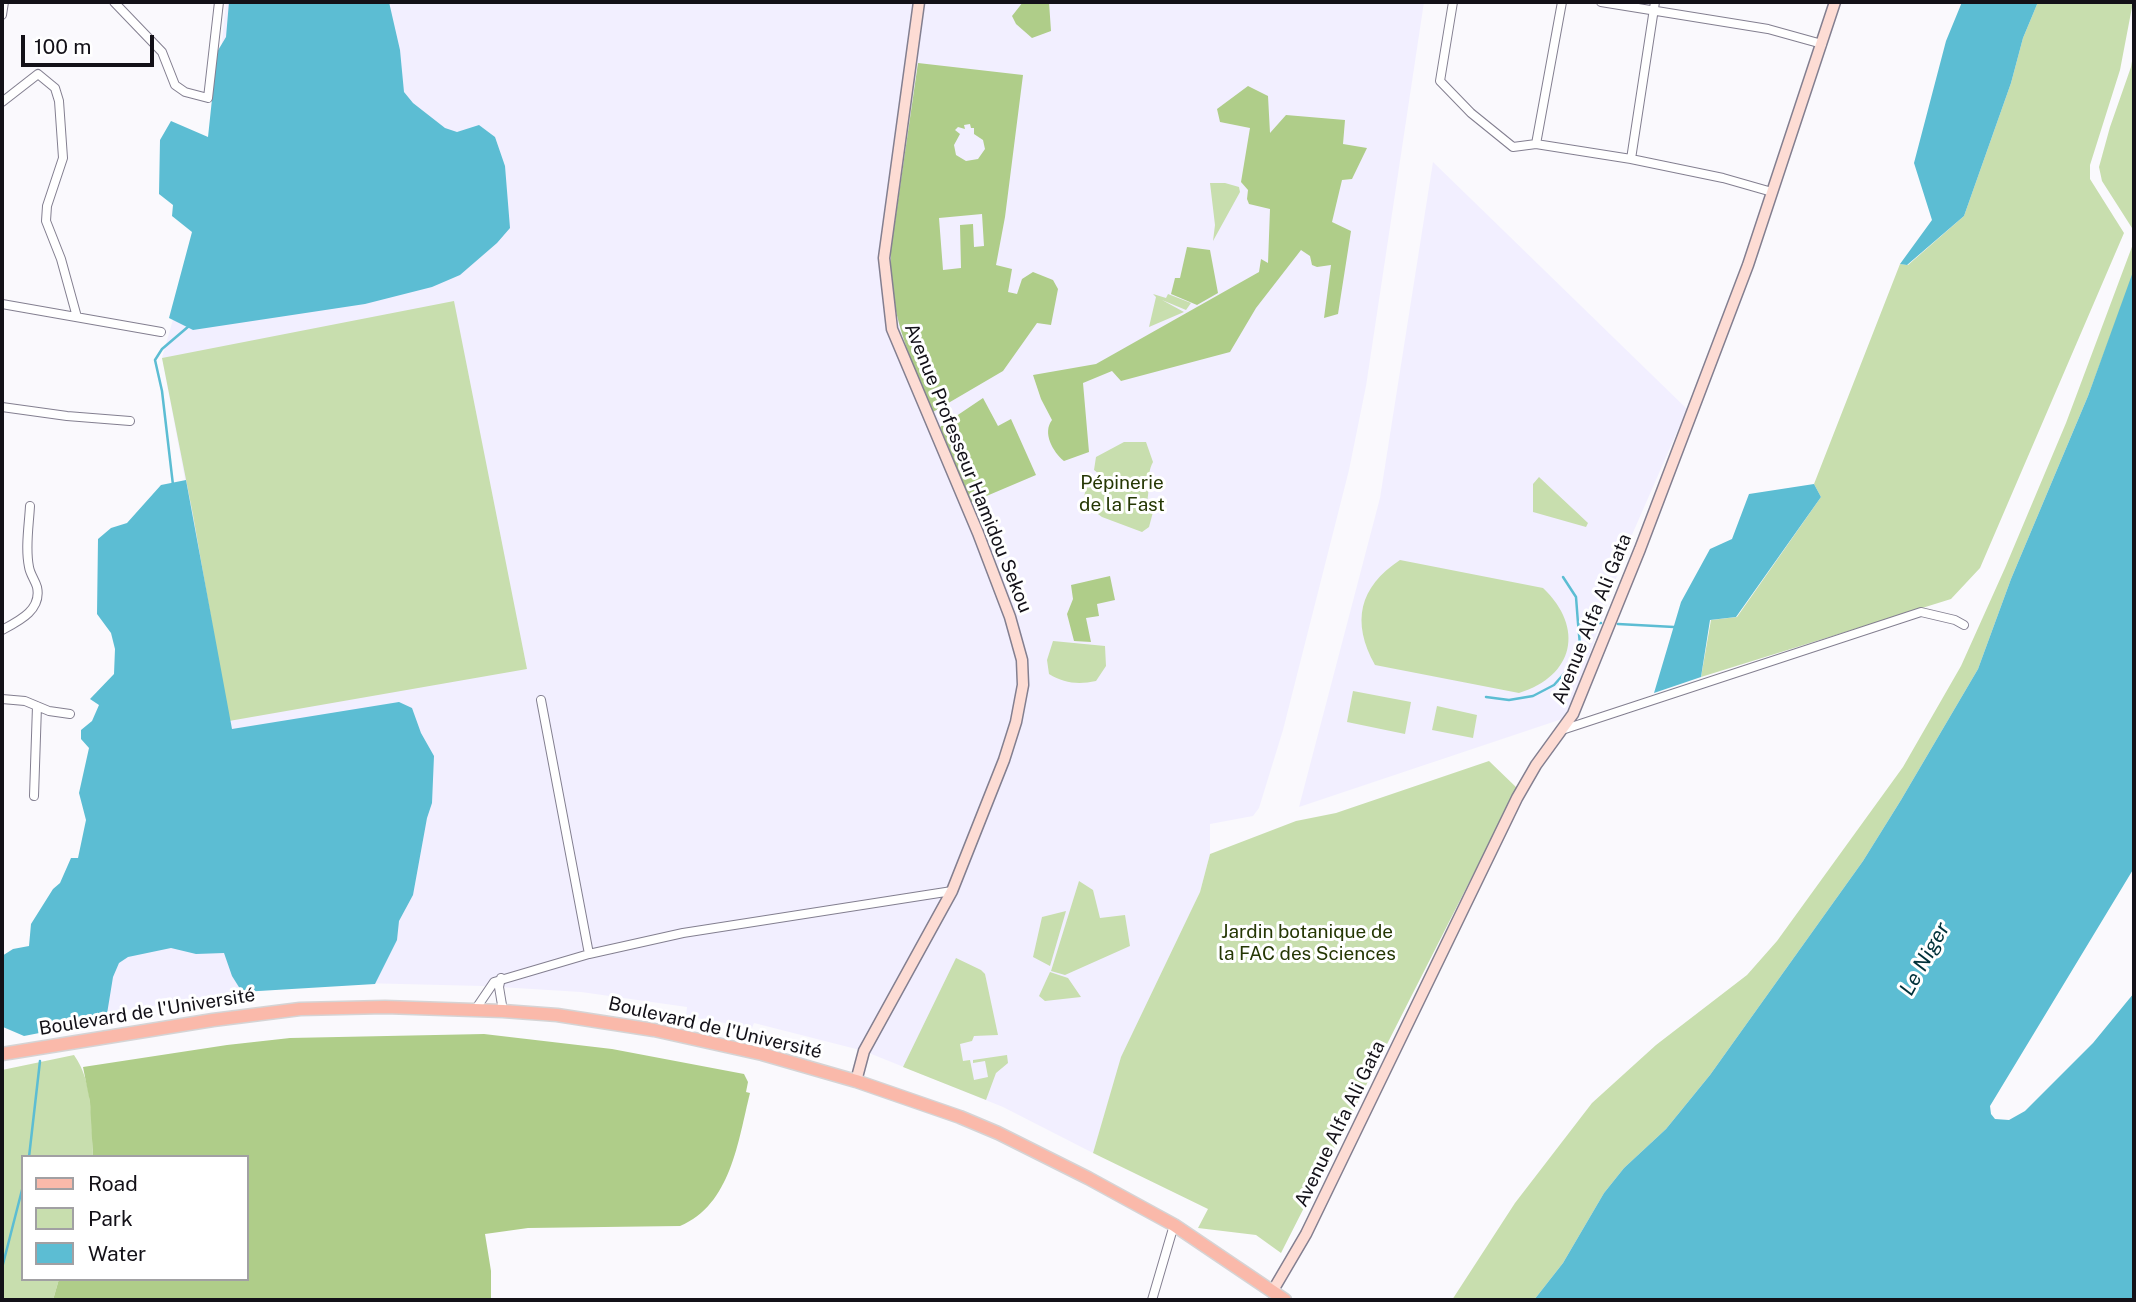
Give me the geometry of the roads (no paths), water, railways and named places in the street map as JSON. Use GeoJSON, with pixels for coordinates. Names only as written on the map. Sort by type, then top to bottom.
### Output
{"type":"FeatureCollection","features":[{"type":"Feature","properties":{"kind":"main road","name":"Boulevard de l'Université"},"geometry":{"type":"LineString","coordinates":[[2,1054],[213,1020],[300,1009],[385,1007],[503,1011],[557,1015],[654,1030],[762,1054],[856,1081],[998,1133],[1174,1225],[1285,1300]]}},
{"type":"Feature","properties":{"kind":"street"},"geometry":{"type":"LineString","coordinates":[[2,15],[4,2]]}},
{"type":"Feature","properties":{"kind":"street"},"geometry":{"type":"LineString","coordinates":[[114,2],[162,52],[175,85],[179,89],[208,98],[219,2]]}},
{"type":"Feature","properties":{"kind":"street","name":"Avenue Professeur Hamidou Sekou"},"geometry":{"type":"LineString","coordinates":[[856,1081],[864,1051],[952,891],[1004,760],[1016,722],[1023,685],[1022,660],[1010,617],[978,533],[892,329],[884,258],[919,2]]}},
{"type":"Feature","properties":{"kind":"street"},"geometry":{"type":"LineString","coordinates":[[1453,2],[1440,81],[1506,144],[1513,147],[1536,144],[1631,159],[1723,178],[1772,192]]}},
{"type":"Feature","properties":{"kind":"street"},"geometry":{"type":"LineString","coordinates":[[1536,144],[1562,2]]}},
{"type":"Feature","properties":{"kind":"street"},"geometry":{"type":"LineString","coordinates":[[1601,2],[1654,6],[1768,29],[1822,44]]}},
{"type":"Feature","properties":{"kind":"street","name":"Avenue Alfa Ali Gata"},"geometry":{"type":"LineString","coordinates":[[1272,1292],[1306,1234],[1517,798],[1536,765],[1573,714],[1640,550],[1748,265],[1835,2]]}},
{"type":"Feature","properties":{"kind":"street"},"geometry":{"type":"LineString","coordinates":[[1631,159],[1654,6]]}},
{"type":"Feature","properties":{"kind":"street"},"geometry":{"type":"LineString","coordinates":[[2,102],[38,74],[48,80],[58,94],[64,158],[47,206],[46,221],[61,259],[77,317]]}},
{"type":"Feature","properties":{"kind":"street"},"geometry":{"type":"LineString","coordinates":[[2,304],[161,332]]}},
{"type":"Feature","properties":{"kind":"street"},"geometry":{"type":"LineString","coordinates":[[2,407],[83,418],[130,421]]}},
{"type":"Feature","properties":{"kind":"street"},"geometry":{"type":"LineString","coordinates":[[2,630],[29,613],[37,598],[37,587],[29,566],[30,506]]}},
{"type":"Feature","properties":{"kind":"street"},"geometry":{"type":"LineString","coordinates":[[1562,730],[1921,612],[1955,620],[1964,625]]}},
{"type":"Feature","properties":{"kind":"street"},"geometry":{"type":"LineString","coordinates":[[2,699],[26,701],[49,711],[70,714]]}},
{"type":"Feature","properties":{"kind":"street"},"geometry":{"type":"LineString","coordinates":[[541,700],[589,954]]}},
{"type":"Feature","properties":{"kind":"street"},"geometry":{"type":"LineString","coordinates":[[34,796],[37,706]]}},
{"type":"Feature","properties":{"kind":"street"},"geometry":{"type":"LineString","coordinates":[[475,1010],[494,982],[501,978],[589,954],[683,933],[952,891]]}},
{"type":"Feature","properties":{"kind":"street"},"geometry":{"type":"LineString","coordinates":[[501,978],[499,987],[503,1011]]}},
{"type":"Feature","properties":{"kind":"street"},"geometry":{"type":"LineString","coordinates":[[1152,1300],[1174,1225]]}},
{"type":"Feature","properties":{"kind":"water"},"geometry":{"type":"Polygon","coordinates":[[[229,2],[389,2],[400,50],[404,92],[413,103],[445,128],[457,132],[479,125],[495,137],[505,166],[510,228],[460,275],[432,287],[365,304],[193,330],[169,318],[192,232],[172,216],[173,205],[159,194],[160,140],[171,121],[208,137],[217,52],[226,37],[229,2]]]}},
{"type":"Feature","properties":{"kind":"water"},"geometry":{"type":"Polygon","coordinates":[[[1962,2],[2038,2],[2023,38],[2011,83],[1964,216],[1907,265],[1900,264],[1932,220],[1914,163],[1946,41],[1962,2]]]}},
{"type":"Feature","properties":{"kind":"water","name":"Le Niger"},"geometry":{"type":"Polygon","coordinates":[[[2134,269],[2134,868],[1990,1106],[1995,1119],[2009,1120],[2025,1111],[2093,1043],[2134,993],[2134,1300],[1534,1300],[1563,1263],[1604,1193],[1624,1168],[1666,1129],[1710,1075],[1863,861],[1978,669],[2011,579],[2088,396],[2134,269]]]}},
{"type":"Feature","properties":{"kind":"water"},"geometry":{"type":"Polygon","coordinates":[[[186,480],[232,729],[399,702],[412,708],[421,733],[434,756],[432,803],[413,895],[399,921],[397,940],[375,984],[242,992],[232,976],[224,953],[196,954],[171,948],[128,957],[119,963],[113,977],[106,1020],[24,1036],[3,1027],[2,956],[13,949],[29,946],[31,924],[53,889],[60,883],[71,858],[78,858],[86,820],[79,793],[89,748],[81,739],[81,730],[92,721],[99,705],[90,699],[114,674],[115,649],[111,633],[97,614],[98,539],[111,528],[127,523],[161,485],[186,480]]]}},
{"type":"Feature","properties":{"kind":"water"},"geometry":{"type":"Polygon","coordinates":[[[1814,484],[1821,497],[1736,617],[1710,620],[1701,677],[1654,693],[1681,602],[1710,549],[1732,539],[1749,494],[1814,484]]]}},
{"type":"Feature","properties":{"kind":"waterway"},"geometry":{"type":"LineString","coordinates":[[173,485],[162,391],[155,360],[162,349],[189,326]]}},
{"type":"Feature","properties":{"kind":"waterway"},"geometry":{"type":"LineString","coordinates":[[1486,697],[1509,700],[1533,696],[1554,685],[1570,667],[1580,645],[1576,597],[1563,577]]}},
{"type":"Feature","properties":{"kind":"waterway"},"geometry":{"type":"LineString","coordinates":[[1578,623],[1601,623]]}},
{"type":"Feature","properties":{"kind":"waterway"},"geometry":{"type":"LineString","coordinates":[[1618,624],[1674,627]]}},
{"type":"Feature","properties":{"kind":"waterway"},"geometry":{"type":"LineString","coordinates":[[29,1155],[40,1061]]}},
{"type":"Feature","properties":{"kind":"waterway"},"geometry":{"type":"LineString","coordinates":[[2,1268],[21,1194]]}},
{"type":"Feature","properties":{"kind":"park label","name":"Pépinerie de la Fast"},"geometry":{"type":"Point","coordinates":[1122,494]}},
{"type":"Feature","properties":{"kind":"park label","name":"Jardin botanique de la FAC des Sciences"},"geometry":{"type":"Point","coordinates":[1307,943]}}]}
